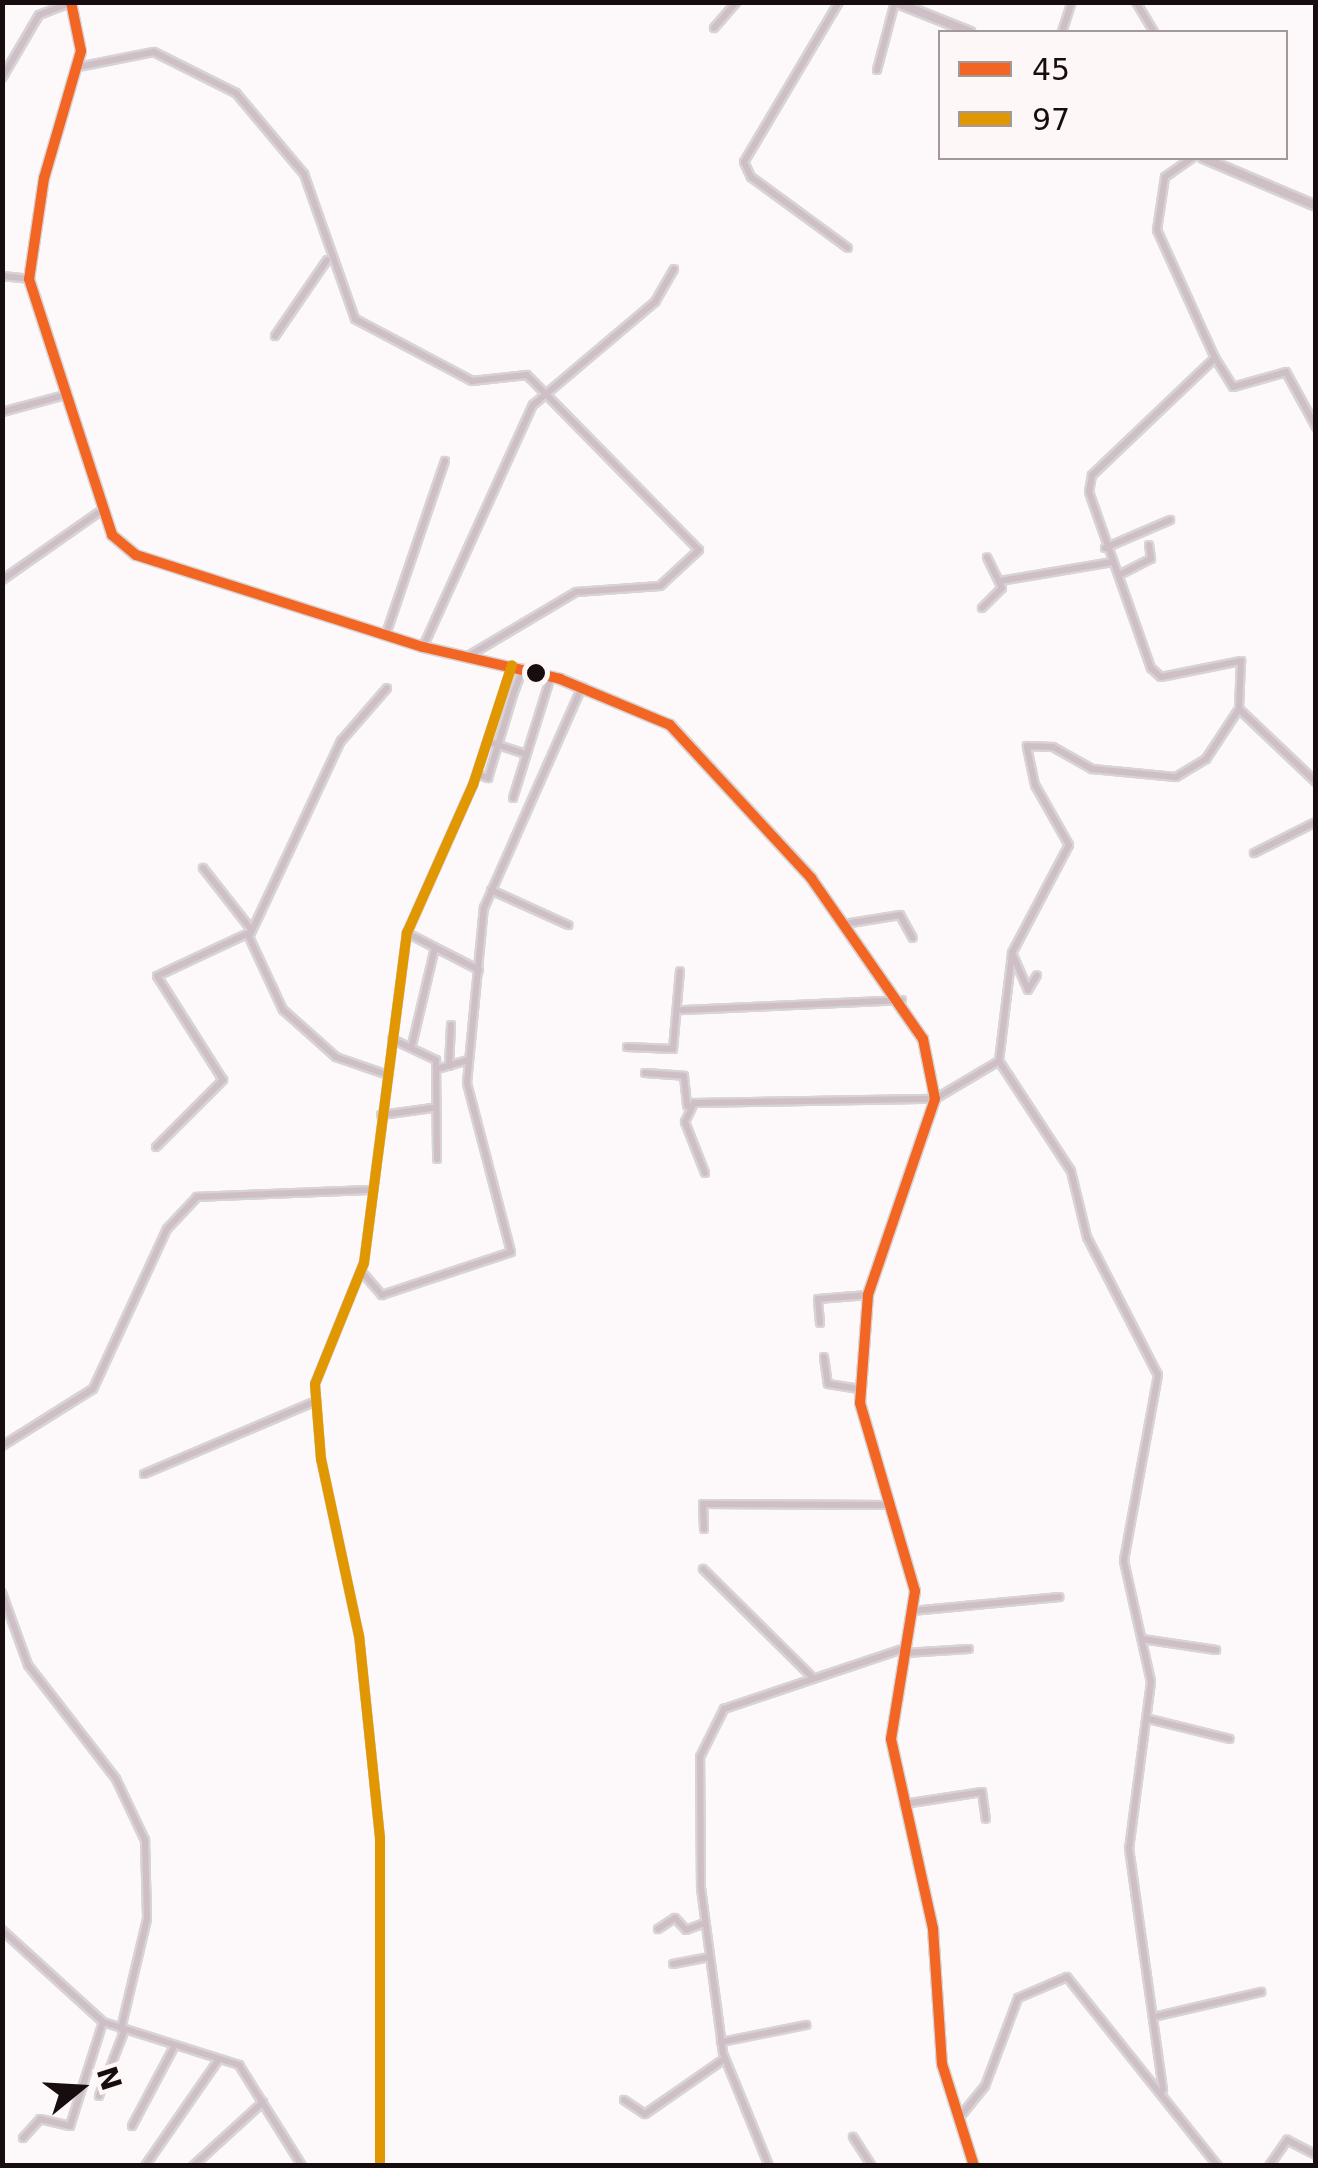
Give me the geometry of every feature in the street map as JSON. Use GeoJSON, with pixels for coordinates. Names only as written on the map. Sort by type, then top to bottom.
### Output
{"type":"FeatureCollection","features":[{"type":"Feature","properties":{"kind":"street"},"geometry":{"type":"LineString","coordinates":[[714,28],[737,2]]}},
{"type":"Feature","properties":{"kind":"street"},"geometry":{"type":"LineString","coordinates":[[839,2],[744,162],[751,177],[848,248]]}},
{"type":"Feature","properties":{"kind":"street"},"geometry":{"type":"LineString","coordinates":[[877,70],[895,2],[965,30]]}},
{"type":"Feature","properties":{"kind":"street"},"geometry":{"type":"LineString","coordinates":[[1063,30],[1072,2]]}},
{"type":"Feature","properties":{"kind":"street"},"geometry":{"type":"LineString","coordinates":[[1136,2],[1153,30]]}},
{"type":"Feature","properties":{"kind":"street"},"geometry":{"type":"LineString","coordinates":[[2,78],[39,15],[71,3],[78,67],[44,178],[30,280],[100,512],[136,554],[423,647],[523,668],[642,708],[692,743],[844,924],[902,1000],[923,1039],[935,1099],[868,1295],[860,1389],[889,1506],[912,1570],[912,1611],[890,1716],[904,1804],[925,1879],[942,2064],[974,2166]]}},
{"type":"Feature","properties":{"kind":"street"},"geometry":{"type":"LineString","coordinates":[[78,67],[154,52],[236,93],[304,174],[327,260],[364,326],[466,379],[519,373],[544,392],[699,550],[660,586],[576,592],[468,656]]}},
{"type":"Feature","properties":{"kind":"street"},"geometry":{"type":"LineString","coordinates":[[1189,160],[1165,176],[1157,230],[1214,358],[1233,387],[1286,372],[1316,427]]}},
{"type":"Feature","properties":{"kind":"street"},"geometry":{"type":"LineString","coordinates":[[1208,160],[1316,206]]}},
{"type":"Feature","properties":{"kind":"street"},"geometry":{"type":"LineString","coordinates":[[275,336],[327,260]]}},
{"type":"Feature","properties":{"kind":"street"},"geometry":{"type":"LineString","coordinates":[[423,647],[544,392],[655,302],[674,269]]}},
{"type":"Feature","properties":{"kind":"street"},"geometry":{"type":"LineString","coordinates":[[2,276],[30,280]]}},
{"type":"Feature","properties":{"kind":"street"},"geometry":{"type":"LineString","coordinates":[[1163,2090],[1158,2016],[1130,1848],[1149,1719],[1142,1639],[1124,1561],[1158,1374],[1086,1237],[1071,1171],[999,1061],[1012,953],[1069,845],[1035,785],[1027,746],[1045,744],[1092,769],[1176,777],[1206,760],[1239,709],[1241,661],[1155,672],[1105,548],[1092,475],[1214,358]]}},
{"type":"Feature","properties":{"kind":"street"},"geometry":{"type":"LineString","coordinates":[[2,412],[65,395]]}},
{"type":"Feature","properties":{"kind":"street"},"geometry":{"type":"LineString","coordinates":[[386,634],[446,461]]}},
{"type":"Feature","properties":{"kind":"street"},"geometry":{"type":"LineString","coordinates":[[2,580],[100,512]]}},
{"type":"Feature","properties":{"kind":"street"},"geometry":{"type":"LineString","coordinates":[[1105,548],[1170,520]]}},
{"type":"Feature","properties":{"kind":"street"},"geometry":{"type":"LineString","coordinates":[[1119,575],[1151,559],[1149,544]]}},
{"type":"Feature","properties":{"kind":"street"},"geometry":{"type":"LineString","coordinates":[[987,557],[1000,581]]}},
{"type":"Feature","properties":{"kind":"street"},"geometry":{"type":"LineString","coordinates":[[982,608],[1000,581],[1112,562]]}},
{"type":"Feature","properties":{"kind":"street"},"geometry":{"type":"LineString","coordinates":[[380,2166],[380,1838],[358,1623],[316,1401],[318,1365],[361,1271],[407,933],[477,774],[512,665]]}},
{"type":"Feature","properties":{"kind":"street"},"geometry":{"type":"LineString","coordinates":[[477,774],[488,778],[523,668]]}},
{"type":"Feature","properties":{"kind":"street"},"geometry":{"type":"LineString","coordinates":[[513,798],[551,676]]}},
{"type":"Feature","properties":{"kind":"street"},"geometry":{"type":"LineString","coordinates":[[361,1271],[382,1294],[511,1252],[470,1103],[469,1060],[478,970],[491,890],[582,686]]}},
{"type":"Feature","properties":{"kind":"street"},"geometry":{"type":"LineString","coordinates":[[156,1147],[223,1080],[157,976],[250,931],[270,904],[341,741],[386,688]]}},
{"type":"Feature","properties":{"kind":"street"},"geometry":{"type":"LineString","coordinates":[[505,689],[514,692]]}},
{"type":"Feature","properties":{"kind":"street"},"geometry":{"type":"LineString","coordinates":[[1239,709],[1316,782]]}},
{"type":"Feature","properties":{"kind":"street"},"geometry":{"type":"LineString","coordinates":[[488,742],[526,754]]}},
{"type":"Feature","properties":{"kind":"street"},"geometry":{"type":"LineString","coordinates":[[1254,853],[1316,822]]}},
{"type":"Feature","properties":{"kind":"street"},"geometry":{"type":"LineString","coordinates":[[204,868],[250,931],[266,991],[336,1057],[385,1074]]}},
{"type":"Feature","properties":{"kind":"street"},"geometry":{"type":"LineString","coordinates":[[491,890],[568,925]]}},
{"type":"Feature","properties":{"kind":"street"},"geometry":{"type":"LineString","coordinates":[[844,924],[900,915],[914,938]]}},
{"type":"Feature","properties":{"kind":"street"},"geometry":{"type":"LineString","coordinates":[[407,933],[478,970]]}},
{"type":"Feature","properties":{"kind":"street"},"geometry":{"type":"LineString","coordinates":[[412,1045],[435,948]]}},
{"type":"Feature","properties":{"kind":"street"},"geometry":{"type":"LineString","coordinates":[[1012,953],[1028,990],[1036,976]]}},
{"type":"Feature","properties":{"kind":"street"},"geometry":{"type":"LineString","coordinates":[[626,1047],[673,1049],[682,1010],[680,971]]}},
{"type":"Feature","properties":{"kind":"street"},"geometry":{"type":"LineString","coordinates":[[682,1010],[902,1000]]}},
{"type":"Feature","properties":{"kind":"street"},"geometry":{"type":"LineString","coordinates":[[448,1066],[450,1025]]}},
{"type":"Feature","properties":{"kind":"street"},"geometry":{"type":"LineString","coordinates":[[392,1039],[434,1055],[437,1159]]}},
{"type":"Feature","properties":{"kind":"street"},"geometry":{"type":"LineString","coordinates":[[437,1068],[469,1060]]}},
{"type":"Feature","properties":{"kind":"street"},"geometry":{"type":"LineString","coordinates":[[687,1106],[935,1099],[999,1061]]}},
{"type":"Feature","properties":{"kind":"street"},"geometry":{"type":"LineString","coordinates":[[645,1074],[684,1076],[687,1106],[705,1173]]}},
{"type":"Feature","properties":{"kind":"street"},"geometry":{"type":"LineString","coordinates":[[380,1115],[433,1108]]}},
{"type":"Feature","properties":{"kind":"street"},"geometry":{"type":"LineString","coordinates":[[2,1446],[92,1389],[166,1228],[188,1203],[237,1190],[372,1190]]}},
{"type":"Feature","properties":{"kind":"street"},"geometry":{"type":"LineString","coordinates":[[820,1322],[818,1299],[868,1295]]}},
{"type":"Feature","properties":{"kind":"street"},"geometry":{"type":"LineString","coordinates":[[824,1357],[828,1384],[860,1389]]}},
{"type":"Feature","properties":{"kind":"street"},"geometry":{"type":"LineString","coordinates":[[144,1474],[316,1401]]}},
{"type":"Feature","properties":{"kind":"street"},"geometry":{"type":"LineString","coordinates":[[704,1529],[703,1504],[889,1506]]}},
{"type":"Feature","properties":{"kind":"street"},"geometry":{"type":"LineString","coordinates":[[702,1570],[811,1676]]}},
{"type":"Feature","properties":{"kind":"street"},"geometry":{"type":"LineString","coordinates":[[2,1593],[28,1665],[127,1796],[145,1840],[147,1919],[122,2030],[99,2096]]}},
{"type":"Feature","properties":{"kind":"street"},"geometry":{"type":"LineString","coordinates":[[912,1611],[1059,1597]]}},
{"type":"Feature","properties":{"kind":"street"},"geometry":{"type":"LineString","coordinates":[[1142,1639],[1216,1650]]}},
{"type":"Feature","properties":{"kind":"street"},"geometry":{"type":"LineString","coordinates":[[769,2166],[724,2060],[704,1922],[700,1756],[715,1718],[811,1676],[902,1651],[968,1650]]}},
{"type":"Feature","properties":{"kind":"street"},"geometry":{"type":"LineString","coordinates":[[1149,1719],[1230,1739]]}},
{"type":"Feature","properties":{"kind":"street"},"geometry":{"type":"LineString","coordinates":[[904,1804],[982,1792],[986,1819]]}},
{"type":"Feature","properties":{"kind":"street"},"geometry":{"type":"LineString","coordinates":[[658,1930],[675,1918],[686,1930],[704,1922]]}},
{"type":"Feature","properties":{"kind":"street"},"geometry":{"type":"LineString","coordinates":[[2,1930],[103,2022],[172,2049],[240,2065],[302,2166]]}},
{"type":"Feature","properties":{"kind":"street"},"geometry":{"type":"LineString","coordinates":[[673,1964],[709,1957]]}},
{"type":"Feature","properties":{"kind":"street"},"geometry":{"type":"LineString","coordinates":[[959,2118],[984,2086],[1018,1998],[1068,1977],[1163,2090],[1218,2166]]}},
{"type":"Feature","properties":{"kind":"street"},"geometry":{"type":"LineString","coordinates":[[1158,2016],[1260,1992]]}},
{"type":"Feature","properties":{"kind":"street"},"geometry":{"type":"LineString","coordinates":[[23,2138],[40,2119],[70,2126],[103,2022]]}},
{"type":"Feature","properties":{"kind":"street"},"geometry":{"type":"LineString","coordinates":[[722,2042],[806,2025]]}},
{"type":"Feature","properties":{"kind":"street"},"geometry":{"type":"LineString","coordinates":[[132,2126],[172,2049]]}},
{"type":"Feature","properties":{"kind":"street"},"geometry":{"type":"LineString","coordinates":[[143,2164],[217,2058]]}},
{"type":"Feature","properties":{"kind":"street"},"geometry":{"type":"LineString","coordinates":[[624,2100],[644,2114],[724,2060]]}},
{"type":"Feature","properties":{"kind":"street"},"geometry":{"type":"LineString","coordinates":[[194,2166],[262,2102]]}},
{"type":"Feature","properties":{"kind":"street"},"geometry":{"type":"LineString","coordinates":[[853,2137],[872,2166]]}},
{"type":"Feature","properties":{"kind":"street"},"geometry":{"type":"LineString","coordinates":[[1268,2166],[1287,2140],[1316,2155]]}},
{"type":"Feature","properties":{"kind":"transit line","name":"45"},"geometry":{"type":"LineString","coordinates":[[71,2],[81,51],[44,178],[29,279],[112,535],[136,555],[423,647],[560,679],[670,725],[811,878],[923,1039],[935,1099],[868,1295],[860,1403],[915,1591],[891,1739],[933,1929],[942,2064],[974,2166]]}},
{"type":"Feature","properties":{"kind":"transit line","name":"97"},"geometry":{"type":"LineString","coordinates":[[380,2166],[380,1838],[359,1636],[321,1459],[315,1384],[364,1263],[407,933],[473,785],[512,665]]}}]}
